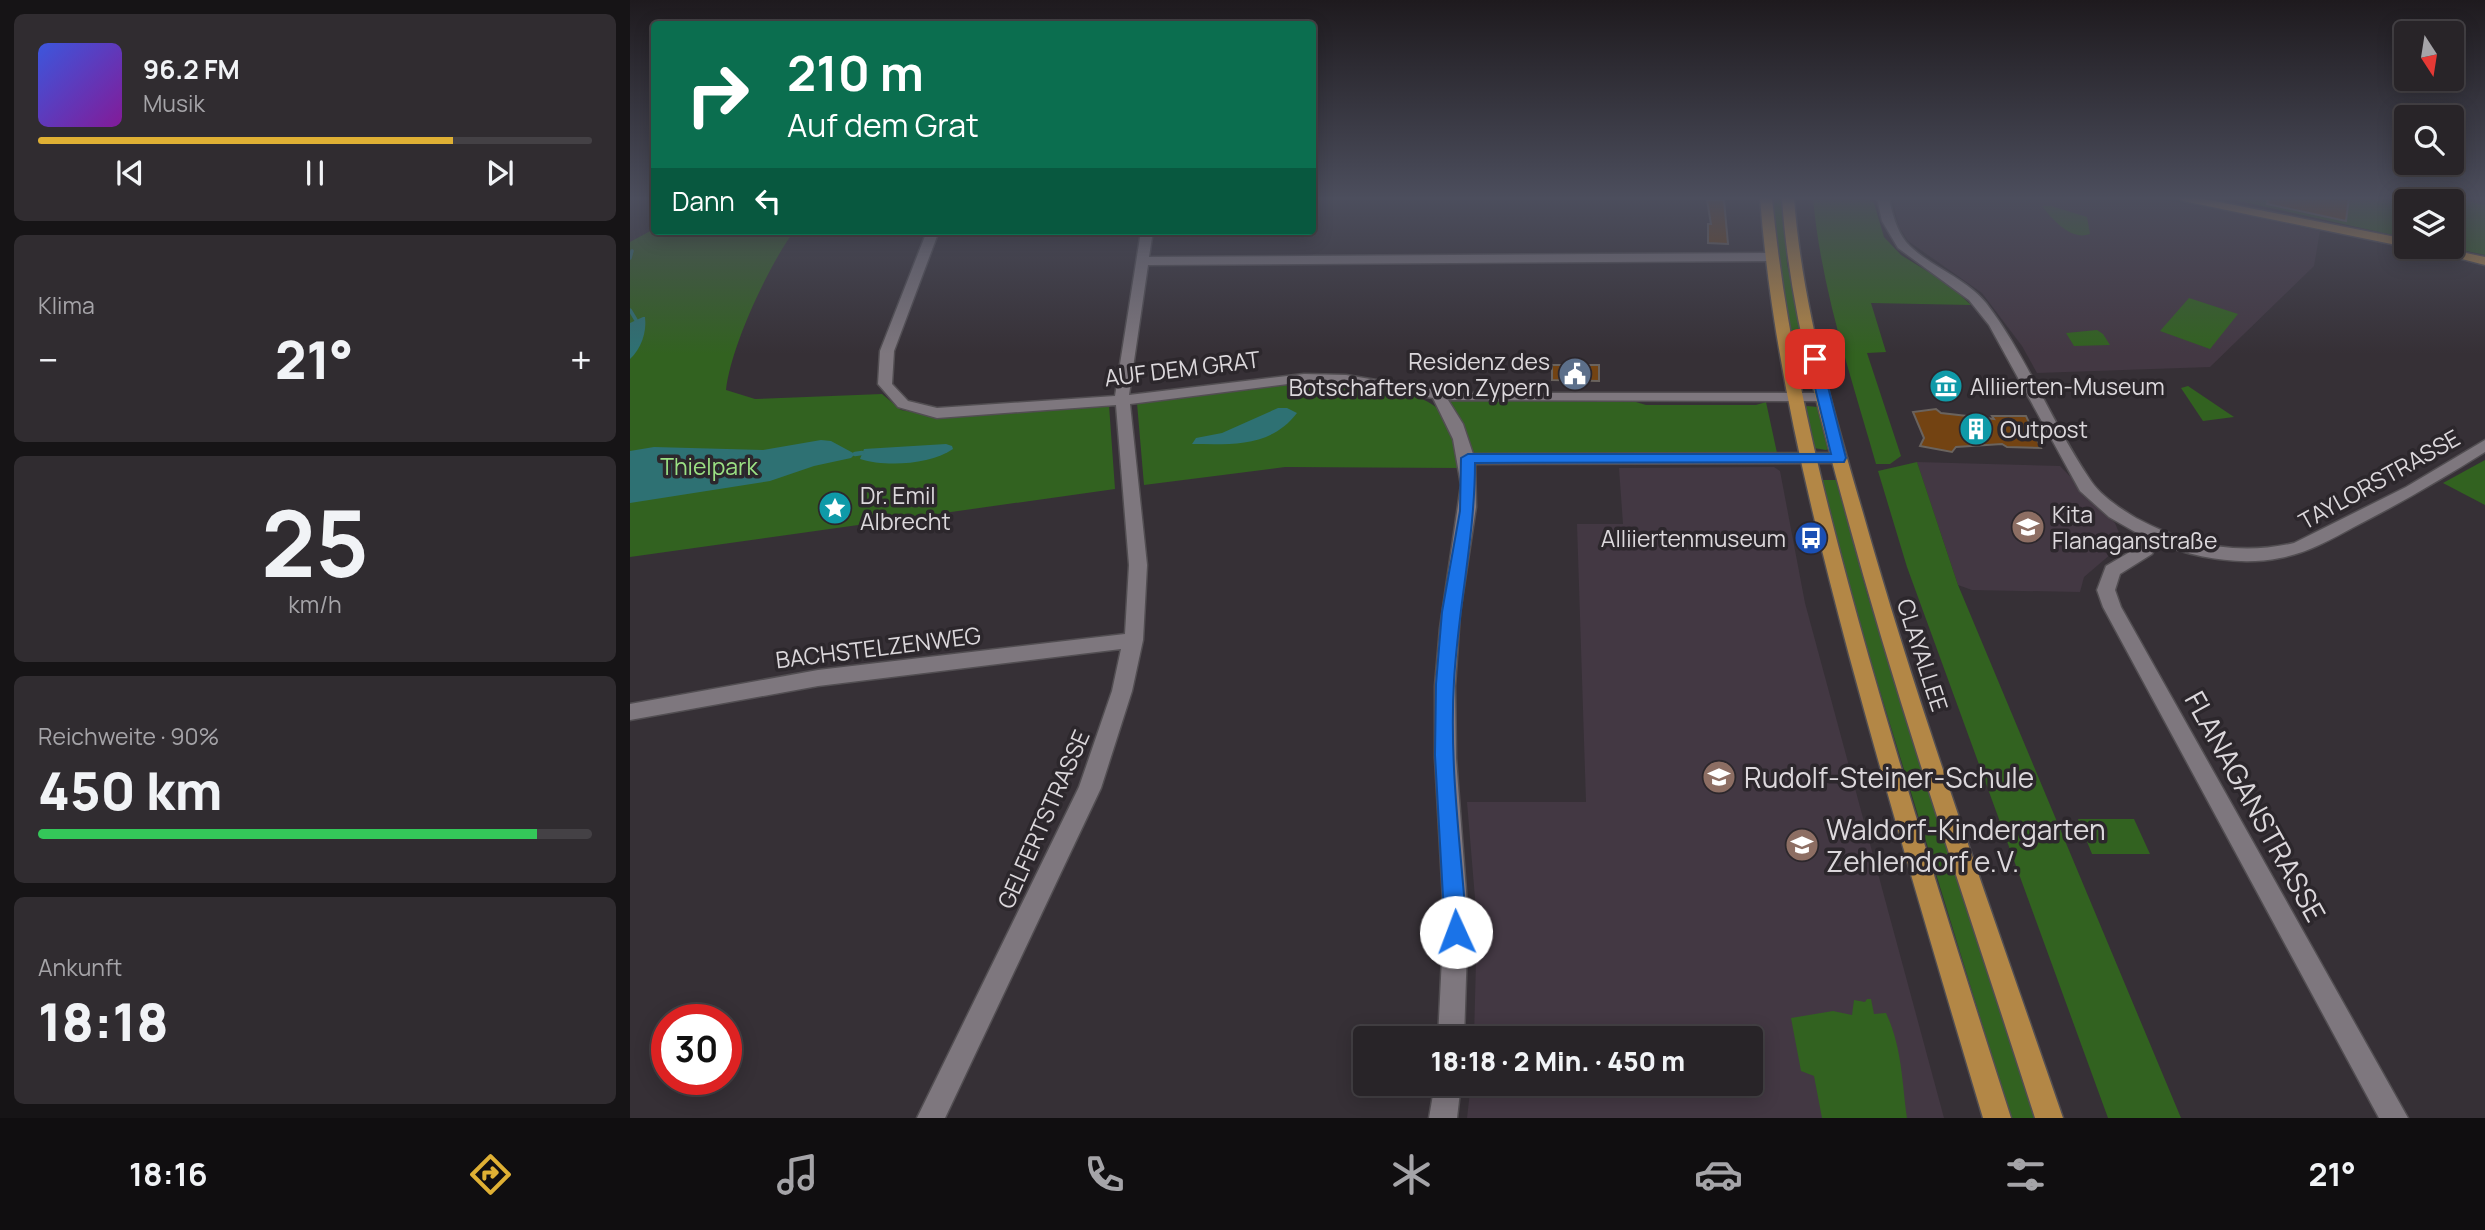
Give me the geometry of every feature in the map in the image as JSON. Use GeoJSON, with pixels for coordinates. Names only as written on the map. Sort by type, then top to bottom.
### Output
{"type":"FeatureCollection","features":[{"type":"Feature","properties":{"kind":"main road"},"geometry":{"type":"LineString","coordinates":[[1770,250],[1796,397],[1832,559],[1877,719],[1997,1118]]}},
{"type":"Feature","properties":{"kind":"main road","name":"CLAYALLEE"},"geometry":{"type":"LineString","coordinates":[[1793,250],[1795,274],[1823,397],[1889,638],[2049,1118]]}},
{"type":"Feature","properties":{"kind":"main road"},"geometry":{"type":"LineString","coordinates":[[2464,256],[2485,261]]}},
{"type":"Feature","properties":{"kind":"street","name":"AUF DEM GRAT"},"geometry":{"type":"LineString","coordinates":[[926,250],[887,352],[885,384],[904,404],[937,412],[1123,400],[1282,379],[1314,378],[1365,382],[1440,397],[1823,397]]}},
{"type":"Feature","properties":{"kind":"street","name":"GELFERTSTRASSE"},"geometry":{"type":"LineString","coordinates":[[931,1118],[1090,788],[1119,702],[1134,640],[1138,565],[1123,400],[1144,250]]}},
{"type":"Feature","properties":{"kind":"street","name":"TAYLORSTRASSE"},"geometry":{"type":"LineString","coordinates":[[1909,250],[1974,297],[1995,324],[2086,487],[2115,513],[2154,535],[2182,546],[2230,555],[2277,553],[2299,548],[2390,504],[2485,445]]}},
{"type":"Feature","properties":{"kind":"street"},"geometry":{"type":"LineString","coordinates":[[1142,261],[1770,257]]}},
{"type":"Feature","properties":{"kind":"street"},"geometry":{"type":"LineString","coordinates":[[1440,397],[1440,402],[1454,421],[1468,458],[1467,511],[1451,612],[1445,684],[1445,755],[1455,880],[1457,957],[1452,1026]]}},
{"type":"Feature","properties":{"kind":"street"},"geometry":{"type":"LineString","coordinates":[[1468,458],[1839,458]]}},
{"type":"Feature","properties":{"kind":"street","name":"FLANAGANSTRASSE"},"geometry":{"type":"LineString","coordinates":[[2154,535],[2146,550],[2112,570],[2106,590],[2112,607],[2394,1118]]}},
{"type":"Feature","properties":{"kind":"street","name":"BACHSTELZENWEG"},"geometry":{"type":"LineString","coordinates":[[630,712],[693,697],[785,683],[1134,640]]}},
{"type":"Feature","properties":{"kind":"street"},"geometry":{"type":"LineString","coordinates":[[1443,1118],[1446,1096]]}},
{"type":"Feature","properties":{"kind":"shaded area"},"geometry":{"type":"Polygon","coordinates":[[[1921,250],[2317,250],[2314,266],[2210,367],[2037,373],[2022,346],[1982,293],[1921,250]]]}},
{"type":"Feature","properties":{"kind":"shaded area","name":"Kita Flanaganstraße"},"geometry":{"type":"Polygon","coordinates":[[[1917,462],[2060,466],[2115,523],[2122,540],[2118,548],[2084,577],[2080,592],[1972,590],[1958,585],[1917,462]]]}},
{"type":"Feature","properties":{"kind":"shaded area","name":"Rudolf-Steiner-Schule"},"geometry":{"type":"Polygon","coordinates":[[[1774,467],[1780,471],[1805,603],[1944,1118],[1467,1118],[1470,1096],[1763,1096],[1763,1026],[1474,1026],[1477,922],[1467,802],[1586,802],[1577,524],[1623,524],[1619,468],[1774,467]]]}},
{"type":"Feature","properties":{"kind":"green space","name":"Thielpark"},"geometry":{"type":"Polygon","coordinates":[[[630,250],[782,250],[743,330],[726,390],[755,399],[882,394],[901,410],[946,418],[1109,405],[1115,489],[630,557],[630,250]]]}},
{"type":"Feature","properties":{"kind":"green space"},"geometry":{"type":"Polygon","coordinates":[[[1778,250],[1786,250],[1813,381],[1798,381],[1785,318],[1778,250]]]}},
{"type":"Feature","properties":{"kind":"green space"},"geometry":{"type":"Polygon","coordinates":[[[1820,250],[1896,250],[1948,284],[1971,305],[1871,303],[1886,352],[1867,353],[1901,456],[1890,464],[1876,464],[1847,365],[1820,250]]]}},
{"type":"Feature","properties":{"kind":"green space"},"geometry":{"type":"Polygon","coordinates":[[[2464,250],[2464,250],[2485,250],[2485,255],[2464,250]]]}},
{"type":"Feature","properties":{"kind":"green space"},"geometry":{"type":"Polygon","coordinates":[[[2189,298],[2238,314],[2210,349],[2160,331],[2189,298]]]}},
{"type":"Feature","properties":{"kind":"green space"},"geometry":{"type":"Polygon","coordinates":[[[2097,330],[2110,345],[2074,346],[2066,333],[2097,330]]]}},
{"type":"Feature","properties":{"kind":"green space"},"geometry":{"type":"Polygon","coordinates":[[[1299,382],[1374,387],[1415,396],[1430,403],[1441,412],[1448,425],[1461,468],[1285,467],[1144,485],[1137,403],[1299,382]]]}},
{"type":"Feature","properties":{"kind":"green space"},"geometry":{"type":"Polygon","coordinates":[[[2188,386],[2234,417],[2203,421],[2181,388],[2188,386]]]}},
{"type":"Feature","properties":{"kind":"green space"},"geometry":{"type":"Polygon","coordinates":[[[1452,400],[1636,402],[1646,405],[1756,405],[1766,402],[1777,453],[1473,453],[1466,432],[1449,403],[1452,400]]]}},
{"type":"Feature","properties":{"kind":"green space"},"geometry":{"type":"Polygon","coordinates":[[[1818,407],[1829,448],[1826,450],[1814,448],[1805,408],[1818,407]]]}},
{"type":"Feature","properties":{"kind":"green space"},"geometry":{"type":"Polygon","coordinates":[[[2485,460],[2485,505],[2443,483],[2485,460]]]}},
{"type":"Feature","properties":{"kind":"green space"},"geometry":{"type":"Polygon","coordinates":[[[1917,462],[1958,585],[2181,1118],[2108,1118],[1907,567],[1878,471],[1917,462]]]}},
{"type":"Feature","properties":{"kind":"green space"},"geometry":{"type":"Polygon","coordinates":[[[1821,480],[1836,480],[1868,597],[2038,1118],[2011,1118],[1851,597],[1821,480]]]}},
{"type":"Feature","properties":{"kind":"green space"},"geometry":{"type":"Polygon","coordinates":[[[2078,819],[2134,819],[2150,854],[2092,854],[2078,819]]]}},
{"type":"Feature","properties":{"kind":"green space"},"geometry":{"type":"Polygon","coordinates":[[[1871,999],[1874,1014],[1886,1013],[1891,1026],[1901,1065],[1907,1118],[1822,1118],[1814,1076],[1801,1071],[1791,1018],[1833,1011],[1852,1015],[1854,1000],[1865,1002],[1871,999]]]}},
{"type":"Feature","properties":{"kind":"water"},"geometry":{"type":"Polygon","coordinates":[[[643,317],[645,328],[642,340],[630,359],[630,323],[643,317]]]}},
{"type":"Feature","properties":{"kind":"water"},"geometry":{"type":"Polygon","coordinates":[[[1278,408],[1287,408],[1297,413],[1275,433],[1249,442],[1192,444],[1196,438],[1222,433],[1278,408]]]}},
{"type":"Feature","properties":{"kind":"water"},"geometry":{"type":"Polygon","coordinates":[[[821,440],[831,441],[855,454],[851,458],[814,466],[770,481],[630,503],[630,451],[654,447],[763,450],[821,440]]]}},
{"type":"Feature","properties":{"kind":"water"},"geometry":{"type":"Polygon","coordinates":[[[946,444],[953,449],[920,461],[894,464],[860,459],[864,449],[946,444]]]}},
{"type":"Feature","properties":{"kind":"building","name":"Residenz des Botschafters von Zypern"},"geometry":{"type":"Polygon","coordinates":[[[1552,365],[1599,365],[1599,381],[1552,380],[1552,365]]]}},
{"type":"Feature","properties":{"kind":"building","name":"Outpost"},"geometry":{"type":"Polygon","coordinates":[[[1936,409],[1941,413],[1994,419],[1992,416],[2026,416],[2041,448],[2007,447],[2002,444],[1956,447],[1952,452],[1920,446],[1924,438],[1913,412],[1936,409]]]}},
{"type":"Feature","properties":{"kind":"waterway"},"geometry":{"type":"LineString","coordinates":[[630,258],[632,251]]}},
{"type":"Feature","properties":{"kind":"waterway"},"geometry":{"type":"LineString","coordinates":[[630,310],[636,320]]}},
{"type":"Feature","properties":{"kind":"waterway"},"geometry":{"type":"LineString","coordinates":[[855,454],[862,453]]}},
{"type":"Feature","properties":{"kind":"place","name":"Residenz des Botschafters von Zypern"},"geometry":{"type":"Point","coordinates":[1575,374]}},
{"type":"Feature","properties":{"kind":"place","name":"Alliierten-Museum"},"geometry":{"type":"Point","coordinates":[1946,386]}},
{"type":"Feature","properties":{"kind":"place","name":"Outpost"},"geometry":{"type":"Point","coordinates":[1976,429]}},
{"type":"Feature","properties":{"kind":"place","name":"Dr. Emil Albrecht"},"geometry":{"type":"Point","coordinates":[835,508]}},
{"type":"Feature","properties":{"kind":"place","name":"Kita Flanaganstraße"},"geometry":{"type":"Point","coordinates":[2028,527]}},
{"type":"Feature","properties":{"kind":"place","name":"Alliiertenmuseum"},"geometry":{"type":"Point","coordinates":[1811,538]}},
{"type":"Feature","properties":{"kind":"place","name":"Rudolf-Steiner-Schule"},"geometry":{"type":"Point","coordinates":[1719,777]}},
{"type":"Feature","properties":{"kind":"place","name":"Waldorf-Kindergarten Zehlendorf e.V."},"geometry":{"type":"Point","coordinates":[1802,845]}},
{"type":"Feature","properties":{"kind":"route"},"geometry":{"type":"LineString","coordinates":[[1456,932],[1455,880],[1445,755],[1445,684],[1451,612],[1467,511],[1468,458],[1839,458],[1815,359]]}}]}
